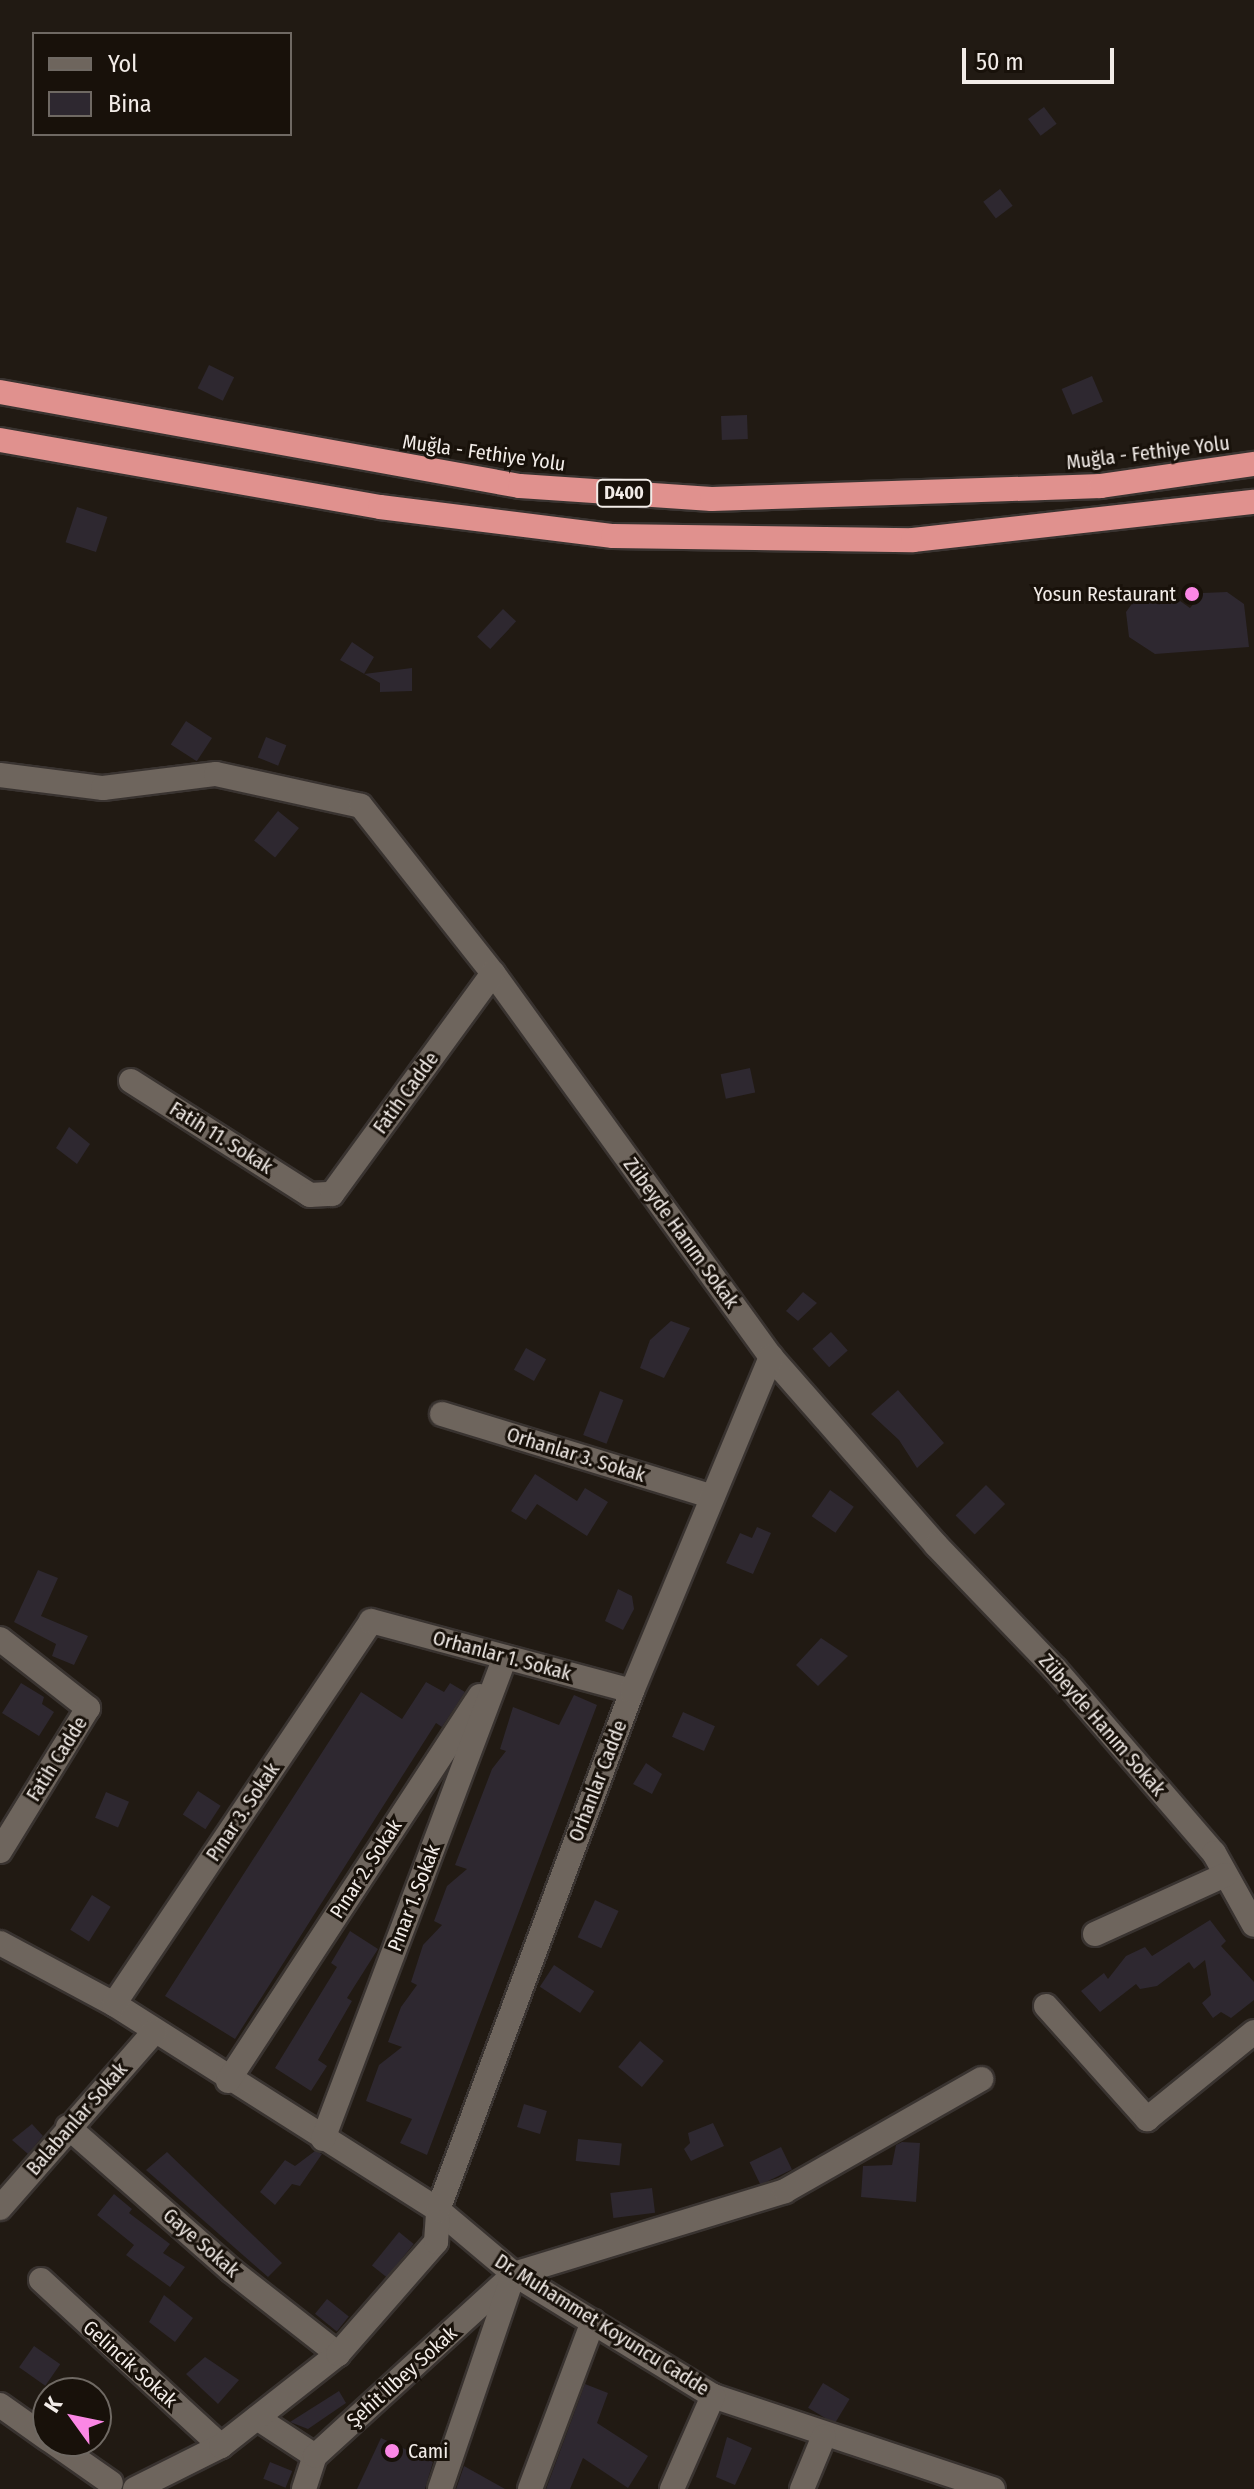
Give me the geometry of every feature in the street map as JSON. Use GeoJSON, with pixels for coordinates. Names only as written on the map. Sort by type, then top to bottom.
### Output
{"type":"FeatureCollection","features":[{"type":"Feature","properties":{"kind":"highway","name":"Muğla - Fethiye Yolu"},"geometry":{"type":"LineString","coordinates":[[0,392],[520,486],[712,499],[1101,486],[1254,464]]}},
{"type":"Feature","properties":{"kind":"highway","name":"D400"},"geometry":{"type":"LineString","coordinates":[[0,440],[380,507],[613,536],[913,540],[1254,502]]}},
{"type":"Feature","properties":{"kind":"street","name":"Zübeyde Hanım Sokak"},"geometry":{"type":"LineString","coordinates":[[0,775],[103,788],[216,774],[361,806],[493,973],[771,1357],[936,1545],[1055,1669],[1214,1853],[1254,1925]]}},
{"type":"Feature","properties":{"kind":"street","name":"Fatih Cadde"},"geometry":{"type":"LineString","coordinates":[[310,1195],[332,1194],[493,973]]}},
{"type":"Feature","properties":{"kind":"street","name":"Fatih 11. Sokak"},"geometry":{"type":"LineString","coordinates":[[131,1081],[310,1195]]}},
{"type":"Feature","properties":{"kind":"street","name":"Orhanlar Cadde"},"geometry":{"type":"LineString","coordinates":[[135,2489],[221,2446],[338,2354],[436,2242],[438,2210],[632,1691],[710,1496],[771,1357]]}},
{"type":"Feature","properties":{"kind":"street","name":"Orhanlar 3. Sokak"},"geometry":{"type":"LineString","coordinates":[[442,1414],[710,1496]]}},
{"type":"Feature","properties":{"kind":"street","name":"Orhanlar 1. Sokak"},"geometry":{"type":"LineString","coordinates":[[371,1621],[632,1691]]}},
{"type":"Feature","properties":{"kind":"street","name":"Pınar 3. Sokak"},"geometry":{"type":"LineString","coordinates":[[114,2004],[371,1621]]}},
{"type":"Feature","properties":{"kind":"street","name":"Fatih Cadde"},"geometry":{"type":"LineString","coordinates":[[0,1639],[88,1708],[0,1851]]}},
{"type":"Feature","properties":{"kind":"street","name":"Pınar 2. Sokak"},"geometry":{"type":"LineString","coordinates":[[228,2081],[505,1657]]}},
{"type":"Feature","properties":{"kind":"street","name":"Pınar 1. Sokak"},"geometry":{"type":"LineString","coordinates":[[323,2139],[505,1657]]}},
{"type":"Feature","properties":{"kind":"street"},"geometry":{"type":"LineString","coordinates":[[1095,1934],[1225,1875]]}},
{"type":"Feature","properties":{"kind":"street","name":"Dr. Muhammet Koyuncu Cadde"},"geometry":{"type":"LineString","coordinates":[[0,1943],[114,2004],[228,2081],[438,2210],[514,2274],[713,2396],[951,2483],[993,2489]]}},
{"type":"Feature","properties":{"kind":"street"},"geometry":{"type":"LineString","coordinates":[[1046,2006],[1147,2119],[1254,2032]]}},
{"type":"Feature","properties":{"kind":"street","name":"Balabanlar Sokak"},"geometry":{"type":"LineString","coordinates":[[0,2208],[155,2031]]}},
{"type":"Feature","properties":{"kind":"street"},"geometry":{"type":"LineString","coordinates":[[440,2489],[514,2274],[785,2191],[981,2079]]}},
{"type":"Feature","properties":{"kind":"street","name":"Gaye Sokak"},"geometry":{"type":"LineString","coordinates":[[68,2127],[232,2271],[338,2354]]}},
{"type":"Feature","properties":{"kind":"street","name":"Şehit İlbey Sokak"},"geometry":{"type":"LineString","coordinates":[[304,2489],[315,2456],[514,2274]]}},
{"type":"Feature","properties":{"kind":"street","name":"Gelincik Sokak"},"geometry":{"type":"LineString","coordinates":[[41,2280],[221,2446]]}},
{"type":"Feature","properties":{"kind":"street"},"geometry":{"type":"LineString","coordinates":[[530,2489],[593,2321]]}},
{"type":"Feature","properties":{"kind":"street"},"geometry":{"type":"LineString","coordinates":[[672,2489],[713,2396]]}},
{"type":"Feature","properties":{"kind":"street"},"geometry":{"type":"LineString","coordinates":[[0,2405],[32,2427]]}},
{"type":"Feature","properties":{"kind":"street"},"geometry":{"type":"LineString","coordinates":[[257,2418],[315,2456]]}},
{"type":"Feature","properties":{"kind":"street"},"geometry":{"type":"LineString","coordinates":[[802,2489],[824,2436]]}},
{"type":"Feature","properties":{"kind":"street"},"geometry":{"type":"LineString","coordinates":[[71,2457],[109,2487]]}},
{"type":"Feature","properties":{"kind":"building"},"geometry":{"type":"Polygon","coordinates":[[[1044,107],[1057,124],[1041,136],[1028,119],[1044,107]]]}},
{"type":"Feature","properties":{"kind":"building"},"geometry":{"type":"Polygon","coordinates":[[[1000,189],[1013,206],[996,218],[983,202],[1000,189]]]}},
{"type":"Feature","properties":{"kind":"building"},"geometry":{"type":"Polygon","coordinates":[[[209,365],[234,377],[223,401],[198,388],[209,365]]]}},
{"type":"Feature","properties":{"kind":"building"},"geometry":{"type":"Polygon","coordinates":[[[1092,376],[1103,402],[1073,415],[1062,389],[1092,376]]]}},
{"type":"Feature","properties":{"kind":"building"},"geometry":{"type":"Polygon","coordinates":[[[747,415],[748,439],[722,440],[721,416],[747,415]]]}},
{"type":"Feature","properties":{"kind":"building"},"geometry":{"type":"Polygon","coordinates":[[[77,507],[107,517],[96,552],[66,542],[77,507]]]}},
{"type":"Feature","properties":{"kind":"building"},"geometry":{"type":"Polygon","coordinates":[[[1166,591],[1190,608],[1203,593],[1227,592],[1244,604],[1249,647],[1155,654],[1129,637],[1126,612],[1139,594],[1166,591]]]}},
{"type":"Feature","properties":{"kind":"building"},"geometry":{"type":"Polygon","coordinates":[[[503,609],[516,621],[490,649],[477,637],[503,609]]]}},
{"type":"Feature","properties":{"kind":"building"},"geometry":{"type":"Polygon","coordinates":[[[352,642],[374,657],[364,674],[340,660],[352,642]]]}},
{"type":"Feature","properties":{"kind":"building"},"geometry":{"type":"Polygon","coordinates":[[[412,668],[412,691],[380,692],[380,683],[364,674],[412,668]]]}},
{"type":"Feature","properties":{"kind":"building"},"geometry":{"type":"Polygon","coordinates":[[[186,721],[212,738],[197,761],[171,744],[186,721]]]}},
{"type":"Feature","properties":{"kind":"building"},"geometry":{"type":"Polygon","coordinates":[[[266,737],[286,745],[278,766],[258,757],[266,737]]]}},
{"type":"Feature","properties":{"kind":"building"},"geometry":{"type":"Polygon","coordinates":[[[278,811],[299,828],[275,858],[254,841],[278,811]]]}},
{"type":"Feature","properties":{"kind":"building"},"geometry":{"type":"Polygon","coordinates":[[[750,1068],[755,1092],[726,1099],[721,1074],[750,1068]]]}},
{"type":"Feature","properties":{"kind":"building"},"geometry":{"type":"Polygon","coordinates":[[[69,1127],[90,1144],[77,1164],[56,1148],[69,1127]]]}},
{"type":"Feature","properties":{"kind":"building"},"geometry":{"type":"Polygon","coordinates":[[[803,1292],[817,1303],[798,1321],[786,1311],[803,1292]]]}},
{"type":"Feature","properties":{"kind":"building"},"geometry":{"type":"Polygon","coordinates":[[[671,1321],[690,1328],[664,1378],[640,1368],[650,1340],[671,1321]]]}},
{"type":"Feature","properties":{"kind":"building"},"geometry":{"type":"Polygon","coordinates":[[[831,1332],[848,1351],[829,1367],[812,1349],[831,1332]]]}},
{"type":"Feature","properties":{"kind":"building"},"geometry":{"type":"Polygon","coordinates":[[[526,1348],[546,1359],[534,1381],[514,1370],[526,1348]]]}},
{"type":"Feature","properties":{"kind":"building"},"geometry":{"type":"Polygon","coordinates":[[[898,1390],[944,1443],[917,1468],[899,1440],[871,1414],[898,1390]]]}},
{"type":"Feature","properties":{"kind":"building"},"geometry":{"type":"Polygon","coordinates":[[[600,1391],[623,1400],[606,1444],[583,1435],[600,1391]]]}},
{"type":"Feature","properties":{"kind":"building"},"geometry":{"type":"Polygon","coordinates":[[[535,1474],[577,1501],[585,1488],[608,1502],[587,1536],[537,1504],[526,1520],[511,1511],[535,1474]]]}},
{"type":"Feature","properties":{"kind":"building"},"geometry":{"type":"Polygon","coordinates":[[[986,1485],[1005,1504],[975,1534],[956,1515],[986,1485]]]}},
{"type":"Feature","properties":{"kind":"building"},"geometry":{"type":"Polygon","coordinates":[[[830,1490],[854,1507],[835,1533],[812,1516],[830,1490]]]}},
{"type":"Feature","properties":{"kind":"building"},"geometry":{"type":"Polygon","coordinates":[[[757,1527],[771,1533],[753,1574],[726,1563],[740,1533],[752,1538],[757,1527]]]}},
{"type":"Feature","properties":{"kind":"building"},"geometry":{"type":"Polygon","coordinates":[[[38,1570],[58,1578],[41,1616],[88,1636],[74,1665],[52,1656],[56,1644],[14,1622],[38,1570]]]}},
{"type":"Feature","properties":{"kind":"building"},"geometry":{"type":"Polygon","coordinates":[[[618,1589],[632,1596],[634,1609],[623,1630],[605,1621],[618,1589]]]}},
{"type":"Feature","properties":{"kind":"building"},"geometry":{"type":"Polygon","coordinates":[[[821,1638],[848,1656],[818,1686],[796,1665],[821,1638]]]}},
{"type":"Feature","properties":{"kind":"building"},"geometry":{"type":"Polygon","coordinates":[[[426,1682],[444,1692],[450,1683],[465,1692],[442,1727],[436,1723],[235,2039],[165,1996],[361,1692],[402,1719],[426,1682]]]}},
{"type":"Feature","properties":{"kind":"building"},"geometry":{"type":"Polygon","coordinates":[[[21,1683],[44,1697],[42,1704],[54,1712],[39,1736],[2,1713],[21,1683]]]}},
{"type":"Feature","properties":{"kind":"building"},"geometry":{"type":"Polygon","coordinates":[[[574,1695],[597,1705],[427,2155],[400,2143],[412,2119],[366,2101],[379,2065],[402,2047],[388,2042],[401,2007],[417,1985],[411,1982],[423,1945],[442,1925],[434,1921],[447,1886],[467,1869],[455,1865],[492,1769],[506,1751],[500,1749],[513,1707],[559,1725],[574,1695]]]}},
{"type":"Feature","properties":{"kind":"building"},"geometry":{"type":"Polygon","coordinates":[[[683,1712],[715,1726],[704,1751],[672,1737],[683,1712]]]}},
{"type":"Feature","properties":{"kind":"building"},"geometry":{"type":"Polygon","coordinates":[[[646,1763],[662,1774],[652,1794],[633,1784],[646,1763]]]}},
{"type":"Feature","properties":{"kind":"building"},"geometry":{"type":"Polygon","coordinates":[[[198,1791],[221,1806],[205,1829],[183,1814],[198,1791]]]}},
{"type":"Feature","properties":{"kind":"building"},"geometry":{"type":"Polygon","coordinates":[[[106,1792],[129,1802],[118,1828],[95,1818],[106,1792]]]}},
{"type":"Feature","properties":{"kind":"building"},"geometry":{"type":"Polygon","coordinates":[[[92,1895],[111,1907],[89,1941],[70,1930],[92,1895]]]}},
{"type":"Feature","properties":{"kind":"building"},"geometry":{"type":"Polygon","coordinates":[[[595,1900],[619,1911],[601,1948],[578,1937],[595,1900]]]}},
{"type":"Feature","properties":{"kind":"building"},"geometry":{"type":"Polygon","coordinates":[[[1210,1920],[1226,1941],[1221,1946],[1254,1982],[1254,2000],[1231,2018],[1221,2012],[1213,2018],[1202,2003],[1211,1995],[1205,1960],[1194,1969],[1189,1962],[1157,1986],[1140,1989],[1136,1984],[1100,2012],[1081,1991],[1104,1973],[1108,1979],[1126,1956],[1145,1947],[1152,1956],[1210,1920]]]}},
{"type":"Feature","properties":{"kind":"building"},"geometry":{"type":"Polygon","coordinates":[[[350,1931],[378,1949],[347,1998],[352,2001],[318,2060],[327,2066],[311,2091],[275,2068],[337,1967],[331,1963],[350,1931]]]}},
{"type":"Feature","properties":{"kind":"building"},"geometry":{"type":"Polygon","coordinates":[[[554,1965],[594,1991],[580,2013],[540,1987],[554,1965]]]}},
{"type":"Feature","properties":{"kind":"building"},"geometry":{"type":"Polygon","coordinates":[[[640,2041],[664,2061],[642,2087],[618,2067],[640,2041]]]}},
{"type":"Feature","properties":{"kind":"building"},"geometry":{"type":"Polygon","coordinates":[[[524,2104],[547,2111],[540,2134],[517,2127],[524,2104]]]}},
{"type":"Feature","properties":{"kind":"building"},"geometry":{"type":"Polygon","coordinates":[[[713,2123],[724,2146],[691,2161],[684,2149],[690,2143],[688,2133],[713,2123]]]}},
{"type":"Feature","properties":{"kind":"building"},"geometry":{"type":"Polygon","coordinates":[[[32,2124],[43,2136],[28,2154],[12,2140],[32,2124]]]}},
{"type":"Feature","properties":{"kind":"building"},"geometry":{"type":"Polygon","coordinates":[[[578,2139],[622,2144],[619,2165],[576,2161],[578,2139]]]}},
{"type":"Feature","properties":{"kind":"building"},"geometry":{"type":"Polygon","coordinates":[[[902,2142],[920,2143],[916,2202],[861,2197],[863,2166],[892,2165],[896,2145],[902,2142]]]}},
{"type":"Feature","properties":{"kind":"building"},"geometry":{"type":"Polygon","coordinates":[[[781,2147],[792,2169],[761,2185],[750,2162],[781,2147]]]}},
{"type":"Feature","properties":{"kind":"building"},"geometry":{"type":"Polygon","coordinates":[[[315,2151],[322,2154],[300,2186],[292,2184],[275,2205],[260,2192],[285,2160],[295,2166],[315,2151]]]}},
{"type":"Feature","properties":{"kind":"building"},"geometry":{"type":"Polygon","coordinates":[[[167,2152],[282,2263],[268,2277],[146,2170],[167,2152]]]}},
{"type":"Feature","properties":{"kind":"building"},"geometry":{"type":"Polygon","coordinates":[[[652,2188],[655,2213],[613,2218],[610,2193],[652,2188]]]}},
{"type":"Feature","properties":{"kind":"building"},"geometry":{"type":"Polygon","coordinates":[[[114,2194],[132,2209],[129,2213],[170,2244],[163,2253],[185,2267],[170,2287],[126,2255],[134,2245],[97,2215],[114,2194]]]}},
{"type":"Feature","properties":{"kind":"building"},"geometry":{"type":"Polygon","coordinates":[[[399,2232],[414,2244],[387,2277],[372,2265],[399,2232]]]}},
{"type":"Feature","properties":{"kind":"building"},"geometry":{"type":"Polygon","coordinates":[[[164,2295],[193,2318],[175,2342],[149,2322],[164,2295]]]}},
{"type":"Feature","properties":{"kind":"building"},"geometry":{"type":"Polygon","coordinates":[[[327,2299],[349,2317],[337,2331],[315,2314],[327,2299]]]}},
{"type":"Feature","properties":{"kind":"building"},"geometry":{"type":"Polygon","coordinates":[[[34,2346],[60,2364],[51,2377],[33,2377],[19,2367],[34,2346]]]}},
{"type":"Feature","properties":{"kind":"building"},"geometry":{"type":"Polygon","coordinates":[[[205,2357],[239,2380],[218,2404],[186,2374],[205,2357]]]}},
{"type":"Feature","properties":{"kind":"building"},"geometry":{"type":"Polygon","coordinates":[[[823,2383],[850,2399],[835,2424],[808,2408],[823,2383]]]}},
{"type":"Feature","properties":{"kind":"building"},"geometry":{"type":"Polygon","coordinates":[[[585,2384],[608,2393],[597,2423],[648,2456],[628,2488],[583,2458],[570,2489],[546,2489],[585,2384]]]}},
{"type":"Feature","properties":{"kind":"building"},"geometry":{"type":"Polygon","coordinates":[[[339,2391],[346,2403],[308,2429],[290,2422],[339,2391]]]}},
{"type":"Feature","properties":{"kind":"building"},"geometry":{"type":"Polygon","coordinates":[[[727,2437],[752,2448],[735,2485],[716,2477],[727,2437]]]}},
{"type":"Feature","properties":{"kind":"building","name":"Cami"},"geometry":{"type":"Polygon","coordinates":[[[381,2438],[433,2462],[425,2489],[357,2489],[381,2438]]]}},
{"type":"Feature","properties":{"kind":"building"},"geometry":{"type":"Polygon","coordinates":[[[270,2462],[292,2471],[286,2488],[263,2479],[270,2462]]]}},
{"type":"Feature","properties":{"kind":"building"},"geometry":{"type":"Polygon","coordinates":[[[464,2466],[505,2489],[456,2489],[464,2466]]]}},
{"type":"Feature","properties":{"kind":"place","name":"Yosun Restaurant"},"geometry":{"type":"Point","coordinates":[1192,594]}},
{"type":"Feature","properties":{"kind":"place","name":"Cami"},"geometry":{"type":"Point","coordinates":[392,2451]}}]}
